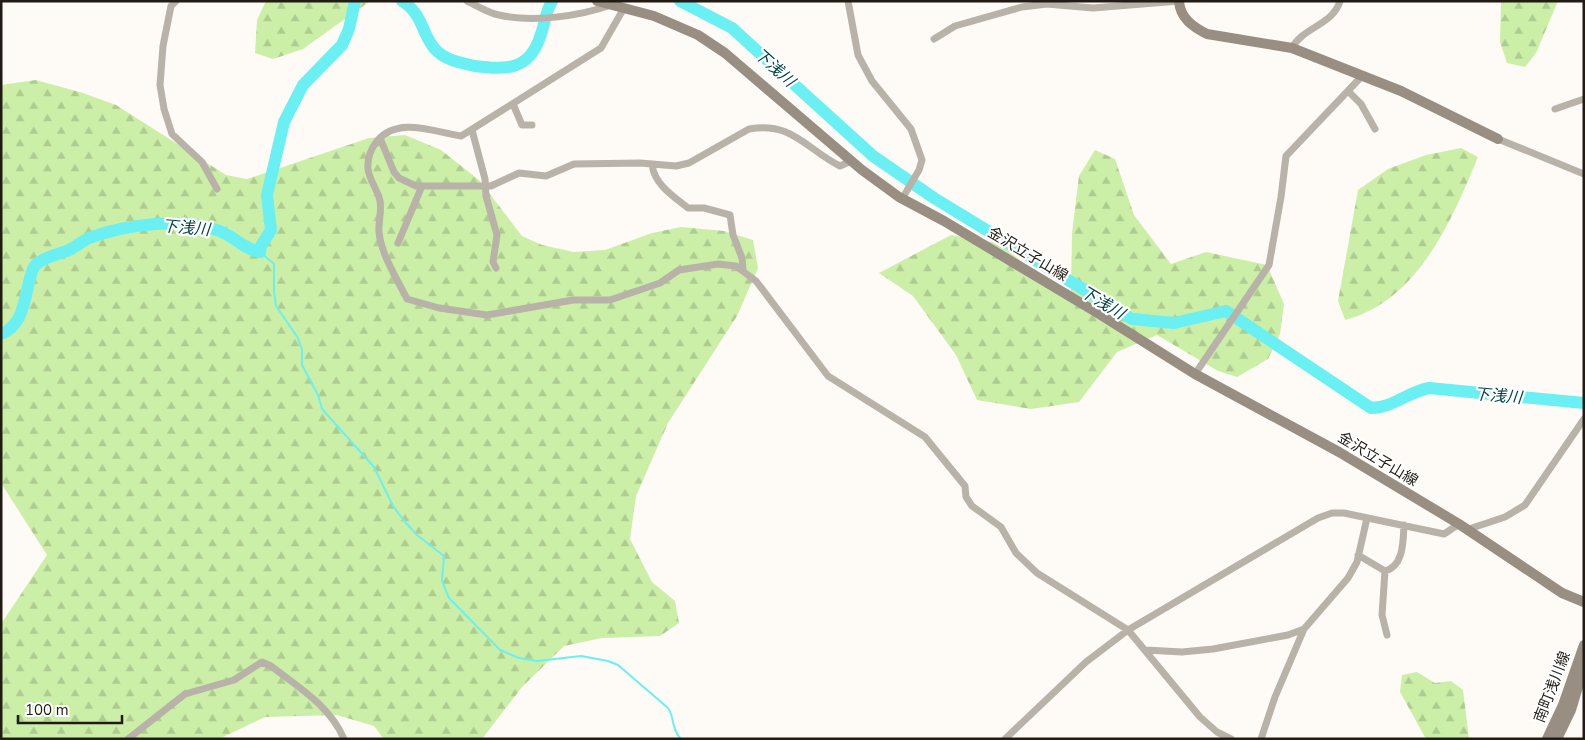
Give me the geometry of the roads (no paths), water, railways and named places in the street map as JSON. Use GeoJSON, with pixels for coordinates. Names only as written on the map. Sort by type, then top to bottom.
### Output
{"type":"FeatureCollection","features":[{"type":"Feature","properties":{"kind":"street"},"geometry":{"type":"LineString","coordinates":[[176,1],[171,6],[163,46],[161,94],[172,134],[202,162],[217,189]]}},
{"type":"Feature","properties":{"kind":"street"},"geometry":{"type":"LineString","coordinates":[[467,1],[497,15],[544,18],[600,9],[612,5]]}},
{"type":"Feature","properties":{"kind":"street","name":"金沢立子山線"},"geometry":{"type":"LineString","coordinates":[[597,1],[654,16],[698,35],[725,53],[850,161],[902,199],[1096,312],[1196,374],[1339,452],[1462,527],[1562,592],[1584,602]]}},
{"type":"Feature","properties":{"kind":"street"},"geometry":{"type":"LineString","coordinates":[[848,1],[858,55],[872,81],[911,129],[922,160],[919,170],[902,199]]}},
{"type":"Feature","properties":{"kind":"street"},"geometry":{"type":"LineString","coordinates":[[934,39],[955,26],[1022,7],[1047,4],[1093,8],[1179,1],[1183,15],[1196,29],[1207,34],[1292,48],[1401,91],[1498,139],[1584,174]]}},
{"type":"Feature","properties":{"kind":"street"},"geometry":{"type":"LineString","coordinates":[[1292,48],[1296,40],[1334,14],[1340,1]]}},
{"type":"Feature","properties":{"kind":"street"},"geometry":{"type":"LineString","coordinates":[[624,8],[602,48],[472,130],[460,136],[414,127],[387,132],[374,145],[367,164],[368,172],[381,207],[379,234],[391,267],[407,299],[414,303],[487,315],[573,300],[610,300],[660,282],[678,270],[700,265],[718,264],[743,270],[766,292],[828,376],[925,437],[964,486],[966,497],[972,506],[1002,527],[1016,553],[1026,564],[1037,573],[1128,630],[1200,717],[1218,732],[1232,739]]}},
{"type":"Feature","properties":{"kind":"street"},"geometry":{"type":"LineString","coordinates":[[1196,374],[1269,265],[1286,156],[1363,75]]}},
{"type":"Feature","properties":{"kind":"street"},"geometry":{"type":"LineString","coordinates":[[1348,91],[1361,104],[1375,130]]}},
{"type":"Feature","properties":{"kind":"street"},"geometry":{"type":"LineString","coordinates":[[1555,109],[1584,99]]}},
{"type":"Feature","properties":{"kind":"street"},"geometry":{"type":"LineString","coordinates":[[513,104],[522,125],[532,124]]}},
{"type":"Feature","properties":{"kind":"street"},"geometry":{"type":"LineString","coordinates":[[380,138],[394,172],[399,178],[422,186],[491,186],[519,173],[546,176],[574,164],[640,163],[676,166],[689,163],[749,129],[760,127],[786,131],[840,166],[850,161]]}},
{"type":"Feature","properties":{"kind":"street"},"geometry":{"type":"LineString","coordinates":[[472,130],[486,196],[497,236],[493,262],[496,268]]}},
{"type":"Feature","properties":{"kind":"street"},"geometry":{"type":"LineString","coordinates":[[652,165],[654,175],[660,184],[688,208],[704,208],[730,215],[735,241],[742,258],[743,270]]}},
{"type":"Feature","properties":{"kind":"street"},"geometry":{"type":"LineString","coordinates":[[398,243],[422,186]]}},
{"type":"Feature","properties":{"kind":"street"},"geometry":{"type":"LineString","coordinates":[[1005,739],[1086,662],[1128,630],[1318,518],[1338,513],[1444,534],[1462,527],[1505,517],[1525,505],[1584,419]]}},
{"type":"Feature","properties":{"kind":"street"},"geometry":{"type":"LineString","coordinates":[[1261,739],[1274,698],[1304,629],[1348,578],[1358,555],[1367,518]]}},
{"type":"Feature","properties":{"kind":"street"},"geometry":{"type":"LineString","coordinates":[[1385,571],[1389,570],[1401,556],[1404,525]]}},
{"type":"Feature","properties":{"kind":"street"},"geometry":{"type":"LineString","coordinates":[[1358,555],[1385,571]]}},
{"type":"Feature","properties":{"kind":"street"},"geometry":{"type":"LineString","coordinates":[[1385,571],[1382,615],[1387,635]]}},
{"type":"Feature","properties":{"kind":"street"},"geometry":{"type":"LineString","coordinates":[[1146,650],[1182,652],[1213,650],[1288,635],[1304,629]]}},
{"type":"Feature","properties":{"kind":"street","name":"南町浅川線"},"geometry":{"type":"LineString","coordinates":[[1547,739],[1563,705],[1584,645]]}},
{"type":"Feature","properties":{"kind":"street"},"geometry":{"type":"LineString","coordinates":[[128,739],[185,694],[234,680],[262,662],[271,666],[326,709],[334,719],[344,739]]}},
{"type":"Feature","properties":{"kind":"street","name":"南町浅川線"},"geometry":{"type":"LineString","coordinates":[[1557,739],[1571,710],[1584,668]]}},
{"type":"Feature","properties":{"kind":"waterway","name":"下浅川"},"geometry":{"type":"LineString","coordinates":[[1,334],[16,323],[20,315],[35,265],[44,259],[72,249],[89,238],[104,233],[153,224],[186,224],[217,230],[248,248],[260,252],[261,246],[271,230],[267,195],[284,122],[303,85],[342,45],[349,29],[355,1]]}},
{"type":"Feature","properties":{"kind":"waterway","name":"下浅川"},"geometry":{"type":"LineString","coordinates":[[402,1],[418,17],[430,42],[438,52],[464,64],[496,68],[514,66],[529,56],[540,37],[552,1]]}},
{"type":"Feature","properties":{"kind":"waterway","name":"下浅川"},"geometry":{"type":"LineString","coordinates":[[680,1],[732,28],[873,156],[934,198],[1132,319],[1174,323],[1226,311],[1371,408],[1393,403],[1429,388],[1584,403]]}},
{"type":"Feature","properties":{"kind":"waterway"},"geometry":{"type":"LineString","coordinates":[[260,252],[274,264],[276,306],[298,338],[302,350],[302,365],[318,395],[322,409],[374,467],[393,506],[405,522],[417,535],[444,556],[442,581],[449,598],[500,650],[519,658],[537,661],[581,656],[608,661],[618,665],[668,708],[676,731],[681,739]]}}]}
